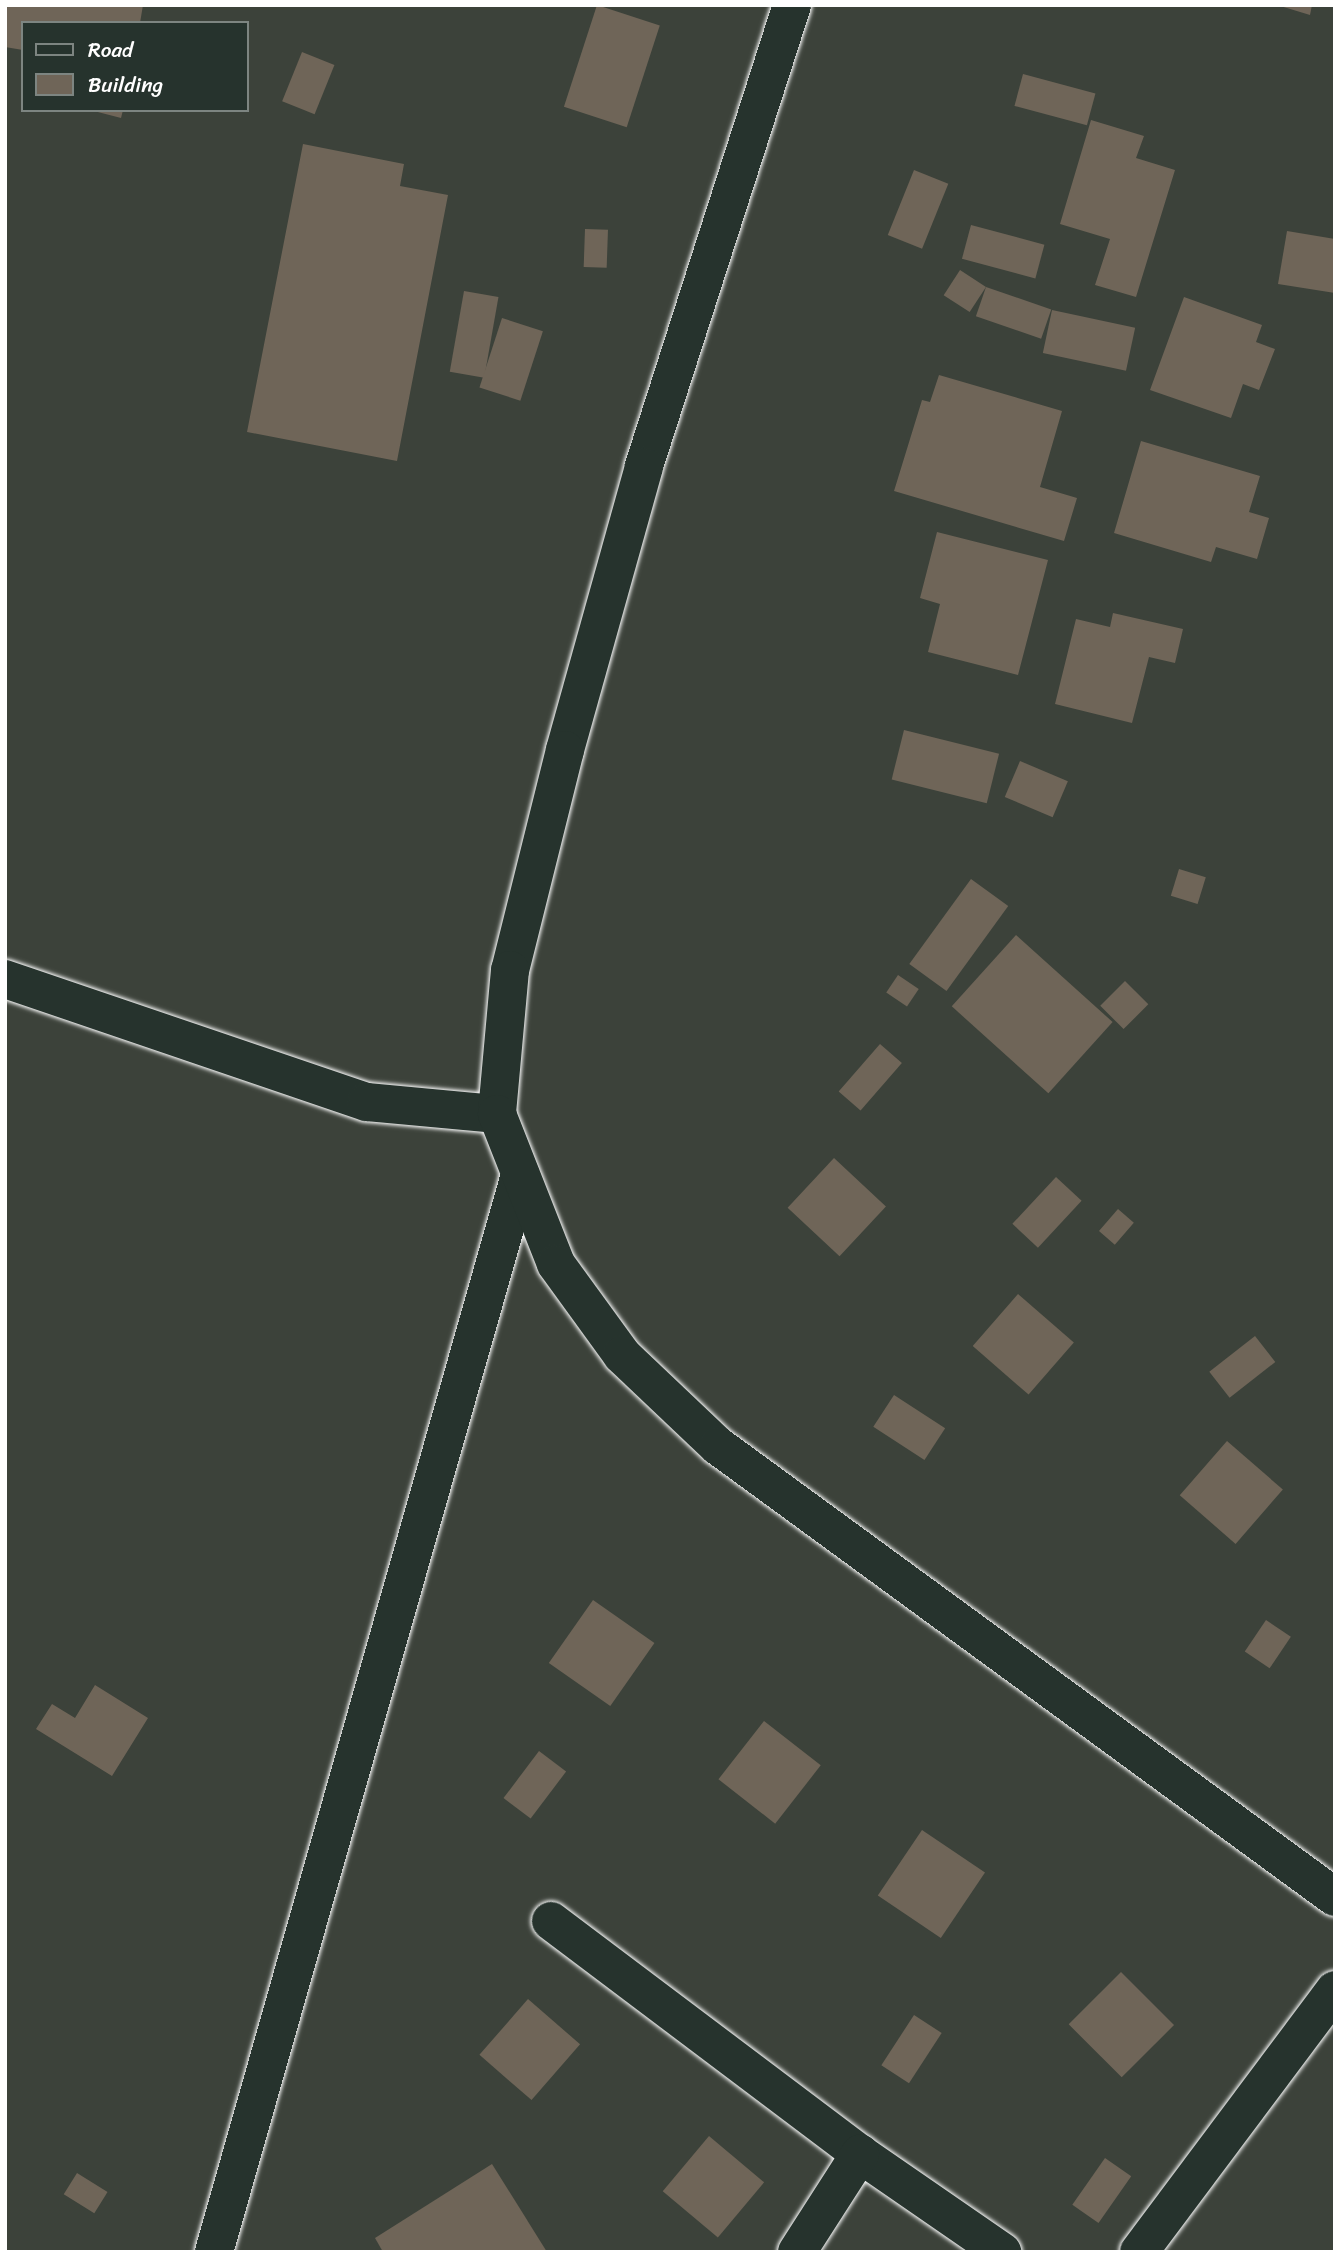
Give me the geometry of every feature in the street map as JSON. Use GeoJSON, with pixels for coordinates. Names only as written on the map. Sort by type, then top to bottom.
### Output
{"type":"FeatureCollection","features":[{"type":"Feature","properties":{"kind":"street"},"geometry":{"type":"LineString","coordinates":[[792,5],[644,467],[565,750],[510,970],[497,1114],[556,1264],[622,1355],[718,1446],[1335,1897]]}},
{"type":"Feature","properties":{"kind":"street"},"geometry":{"type":"LineString","coordinates":[[5,979],[367,1102],[497,1114]]}},
{"type":"Feature","properties":{"kind":"street"},"geometry":{"type":"LineString","coordinates":[[214,2252],[520,1175]]}},
{"type":"Feature","properties":{"kind":"street"},"geometry":{"type":"LineString","coordinates":[[551,1921],[860,2154],[1002,2252]]}},
{"type":"Feature","properties":{"kind":"street"},"geometry":{"type":"LineString","coordinates":[[1139,2252],[1335,1990]]}},
{"type":"Feature","properties":{"kind":"street"},"geometry":{"type":"LineString","coordinates":[[797,2252],[860,2154]]}},
{"type":"Feature","properties":{"kind":"building"},"geometry":{"type":"Polygon","coordinates":[[[5,5],[143,5],[140,21],[21,21],[21,50],[5,47],[5,5]]]}},
{"type":"Feature","properties":{"kind":"building"},"geometry":{"type":"Polygon","coordinates":[[[597,5],[660,25],[627,127],[564,107],[597,5]]]}},
{"type":"Feature","properties":{"kind":"building"},"geometry":{"type":"Polygon","coordinates":[[[1277,5],[1312,5],[1310,15],[1277,5]]]}},
{"type":"Feature","properties":{"kind":"building"},"geometry":{"type":"Polygon","coordinates":[[[302,52],[334,65],[315,114],[282,101],[302,52]]]}},
{"type":"Feature","properties":{"kind":"building"},"geometry":{"type":"Polygon","coordinates":[[[1023,74],[1095,93],[1087,125],[1014,106],[1023,74]]]}},
{"type":"Feature","properties":{"kind":"building"},"geometry":{"type":"Polygon","coordinates":[[[98,112],[122,112],[121,118],[98,112]]]}},
{"type":"Feature","properties":{"kind":"building"},"geometry":{"type":"Polygon","coordinates":[[[1091,120],[1144,136],[1136,158],[1175,170],[1136,297],[1095,285],[1110,239],[1060,224],[1091,120]]]}},
{"type":"Feature","properties":{"kind":"building"},"geometry":{"type":"Polygon","coordinates":[[[303,144],[404,164],[400,186],[448,195],[397,461],[247,432],[303,144]]]}},
{"type":"Feature","properties":{"kind":"building"},"geometry":{"type":"Polygon","coordinates":[[[914,170],[948,184],[922,249],[888,235],[914,170]]]}},
{"type":"Feature","properties":{"kind":"building"},"geometry":{"type":"Polygon","coordinates":[[[971,225],[1044,245],[1035,278],[962,259],[971,225]]]}},
{"type":"Feature","properties":{"kind":"building"},"geometry":{"type":"Polygon","coordinates":[[[585,229],[608,230],[607,268],[584,267],[585,229]]]}},
{"type":"Feature","properties":{"kind":"building"},"geometry":{"type":"Polygon","coordinates":[[[1287,231],[1335,239],[1335,293],[1278,284],[1287,231]]]}},
{"type":"Feature","properties":{"kind":"building"},"geometry":{"type":"Polygon","coordinates":[[[960,270],[986,287],[970,312],[944,295],[960,270]]]}},
{"type":"Feature","properties":{"kind":"building"},"geometry":{"type":"Polygon","coordinates":[[[986,287],[1051,309],[1041,339],[976,316],[986,287]]]}},
{"type":"Feature","properties":{"kind":"building"},"geometry":{"type":"Polygon","coordinates":[[[464,291],[498,297],[484,378],[450,372],[464,291]]]}},
{"type":"Feature","properties":{"kind":"building"},"geometry":{"type":"Polygon","coordinates":[[[1184,297],[1262,325],[1256,342],[1275,349],[1259,390],[1243,384],[1231,418],[1150,390],[1184,297]]]}},
{"type":"Feature","properties":{"kind":"building"},"geometry":{"type":"Polygon","coordinates":[[[1052,310],[1135,328],[1126,371],[1043,353],[1052,310]]]}},
{"type":"Feature","properties":{"kind":"building"},"geometry":{"type":"Polygon","coordinates":[[[502,318],[543,331],[520,401],[479,387],[502,318]]]}},
{"type":"Feature","properties":{"kind":"building"},"geometry":{"type":"Polygon","coordinates":[[[939,375],[1062,411],[1040,487],[1077,498],[1064,541],[894,491],[922,400],[930,402],[939,375]]]}},
{"type":"Feature","properties":{"kind":"building"},"geometry":{"type":"Polygon","coordinates":[[[1141,441],[1260,476],[1249,512],[1269,518],[1257,559],[1216,547],[1211,562],[1114,533],[1141,441]]]}},
{"type":"Feature","properties":{"kind":"building"},"geometry":{"type":"Polygon","coordinates":[[[937,532],[1048,560],[1018,675],[928,652],[940,604],[920,598],[937,532]]]}},
{"type":"Feature","properties":{"kind":"building"},"geometry":{"type":"Polygon","coordinates":[[[1113,613],[1183,629],[1175,663],[1149,657],[1132,723],[1055,704],[1076,619],[1110,627],[1113,613]]]}},
{"type":"Feature","properties":{"kind":"building"},"geometry":{"type":"Polygon","coordinates":[[[904,730],[999,754],[987,803],[892,779],[904,730]]]}},
{"type":"Feature","properties":{"kind":"building"},"geometry":{"type":"Polygon","coordinates":[[[1020,761],[1068,781],[1053,817],[1005,797],[1020,761]]]}},
{"type":"Feature","properties":{"kind":"building"},"geometry":{"type":"Polygon","coordinates":[[[1179,869],[1206,877],[1198,904],[1171,896],[1179,869]]]}},
{"type":"Feature","properties":{"kind":"building"},"geometry":{"type":"Polygon","coordinates":[[[971,879],[1008,906],[946,991],[909,964],[971,879]]]}},
{"type":"Feature","properties":{"kind":"building"},"geometry":{"type":"Polygon","coordinates":[[[1016,935],[1113,1022],[1048,1093],[952,1006],[1016,935]]]}},
{"type":"Feature","properties":{"kind":"building"},"geometry":{"type":"Polygon","coordinates":[[[898,975],[919,989],[907,1006],[886,992],[898,975]]]}},
{"type":"Feature","properties":{"kind":"building"},"geometry":{"type":"Polygon","coordinates":[[[1125,981],[1148,1004],[1124,1029],[1100,1006],[1125,981]]]}},
{"type":"Feature","properties":{"kind":"building"},"geometry":{"type":"Polygon","coordinates":[[[880,1044],[902,1063],[861,1111],[839,1092],[880,1044]]]}},
{"type":"Feature","properties":{"kind":"building"},"geometry":{"type":"Polygon","coordinates":[[[834,1158],[886,1206],[840,1256],[788,1208],[834,1158]]]}},
{"type":"Feature","properties":{"kind":"building"},"geometry":{"type":"Polygon","coordinates":[[[1056,1177],[1082,1201],[1038,1248],[1012,1224],[1056,1177]]]}},
{"type":"Feature","properties":{"kind":"building"},"geometry":{"type":"Polygon","coordinates":[[[1118,1209],[1134,1223],[1115,1245],[1099,1231],[1118,1209]]]}},
{"type":"Feature","properties":{"kind":"building"},"geometry":{"type":"Polygon","coordinates":[[[1018,1294],[1074,1343],[1029,1395],[973,1346],[1018,1294]]]}},
{"type":"Feature","properties":{"kind":"building"},"geometry":{"type":"Polygon","coordinates":[[[1255,1336],[1275,1362],[1230,1398],[1209,1372],[1255,1336]]]}},
{"type":"Feature","properties":{"kind":"building"},"geometry":{"type":"Polygon","coordinates":[[[894,1395],[945,1428],[924,1460],[873,1427],[894,1395]]]}},
{"type":"Feature","properties":{"kind":"building"},"geometry":{"type":"Polygon","coordinates":[[[1227,1441],[1283,1490],[1236,1544],[1180,1495],[1227,1441]]]}},
{"type":"Feature","properties":{"kind":"building"},"geometry":{"type":"Polygon","coordinates":[[[593,1600],[654,1643],[610,1706],[549,1663],[593,1600]]]}},
{"type":"Feature","properties":{"kind":"building"},"geometry":{"type":"Polygon","coordinates":[[[1266,1620],[1291,1637],[1270,1668],[1245,1652],[1266,1620]]]}},
{"type":"Feature","properties":{"kind":"building"},"geometry":{"type":"Polygon","coordinates":[[[95,1685],[148,1718],[112,1776],[36,1729],[52,1704],[75,1718],[95,1685]]]}},
{"type":"Feature","properties":{"kind":"building"},"geometry":{"type":"Polygon","coordinates":[[[764,1721],[821,1765],[775,1824],[718,1779],[764,1721]]]}},
{"type":"Feature","properties":{"kind":"building"},"geometry":{"type":"Polygon","coordinates":[[[539,1751],[566,1771],[531,1819],[503,1798],[539,1751]]]}},
{"type":"Feature","properties":{"kind":"building"},"geometry":{"type":"Polygon","coordinates":[[[922,1830],[985,1872],[941,1938],[878,1895],[922,1830]]]}},
{"type":"Feature","properties":{"kind":"building"},"geometry":{"type":"Polygon","coordinates":[[[1121,1972],[1174,2025],[1122,2077],[1069,2024],[1121,1972]]]}},
{"type":"Feature","properties":{"kind":"building"},"geometry":{"type":"Polygon","coordinates":[[[528,1999],[580,2044],[532,2100],[479,2055],[528,1999]]]}},
{"type":"Feature","properties":{"kind":"building"},"geometry":{"type":"Polygon","coordinates":[[[914,2015],[942,2033],[909,2083],[881,2065],[914,2015]]]}},
{"type":"Feature","properties":{"kind":"building"},"geometry":{"type":"Polygon","coordinates":[[[709,2136],[764,2182],[718,2237],[663,2191],[709,2136]]]}},
{"type":"Feature","properties":{"kind":"building"},"geometry":{"type":"Polygon","coordinates":[[[1105,2158],[1131,2176],[1099,2223],[1072,2205],[1105,2158]]]}},
{"type":"Feature","properties":{"kind":"building"},"geometry":{"type":"Polygon","coordinates":[[[492,2164],[547,2252],[383,2252],[375,2238],[492,2164]]]}},
{"type":"Feature","properties":{"kind":"building"},"geometry":{"type":"Polygon","coordinates":[[[77,2173],[108,2192],[94,2213],[64,2194],[77,2173]]]}}]}
